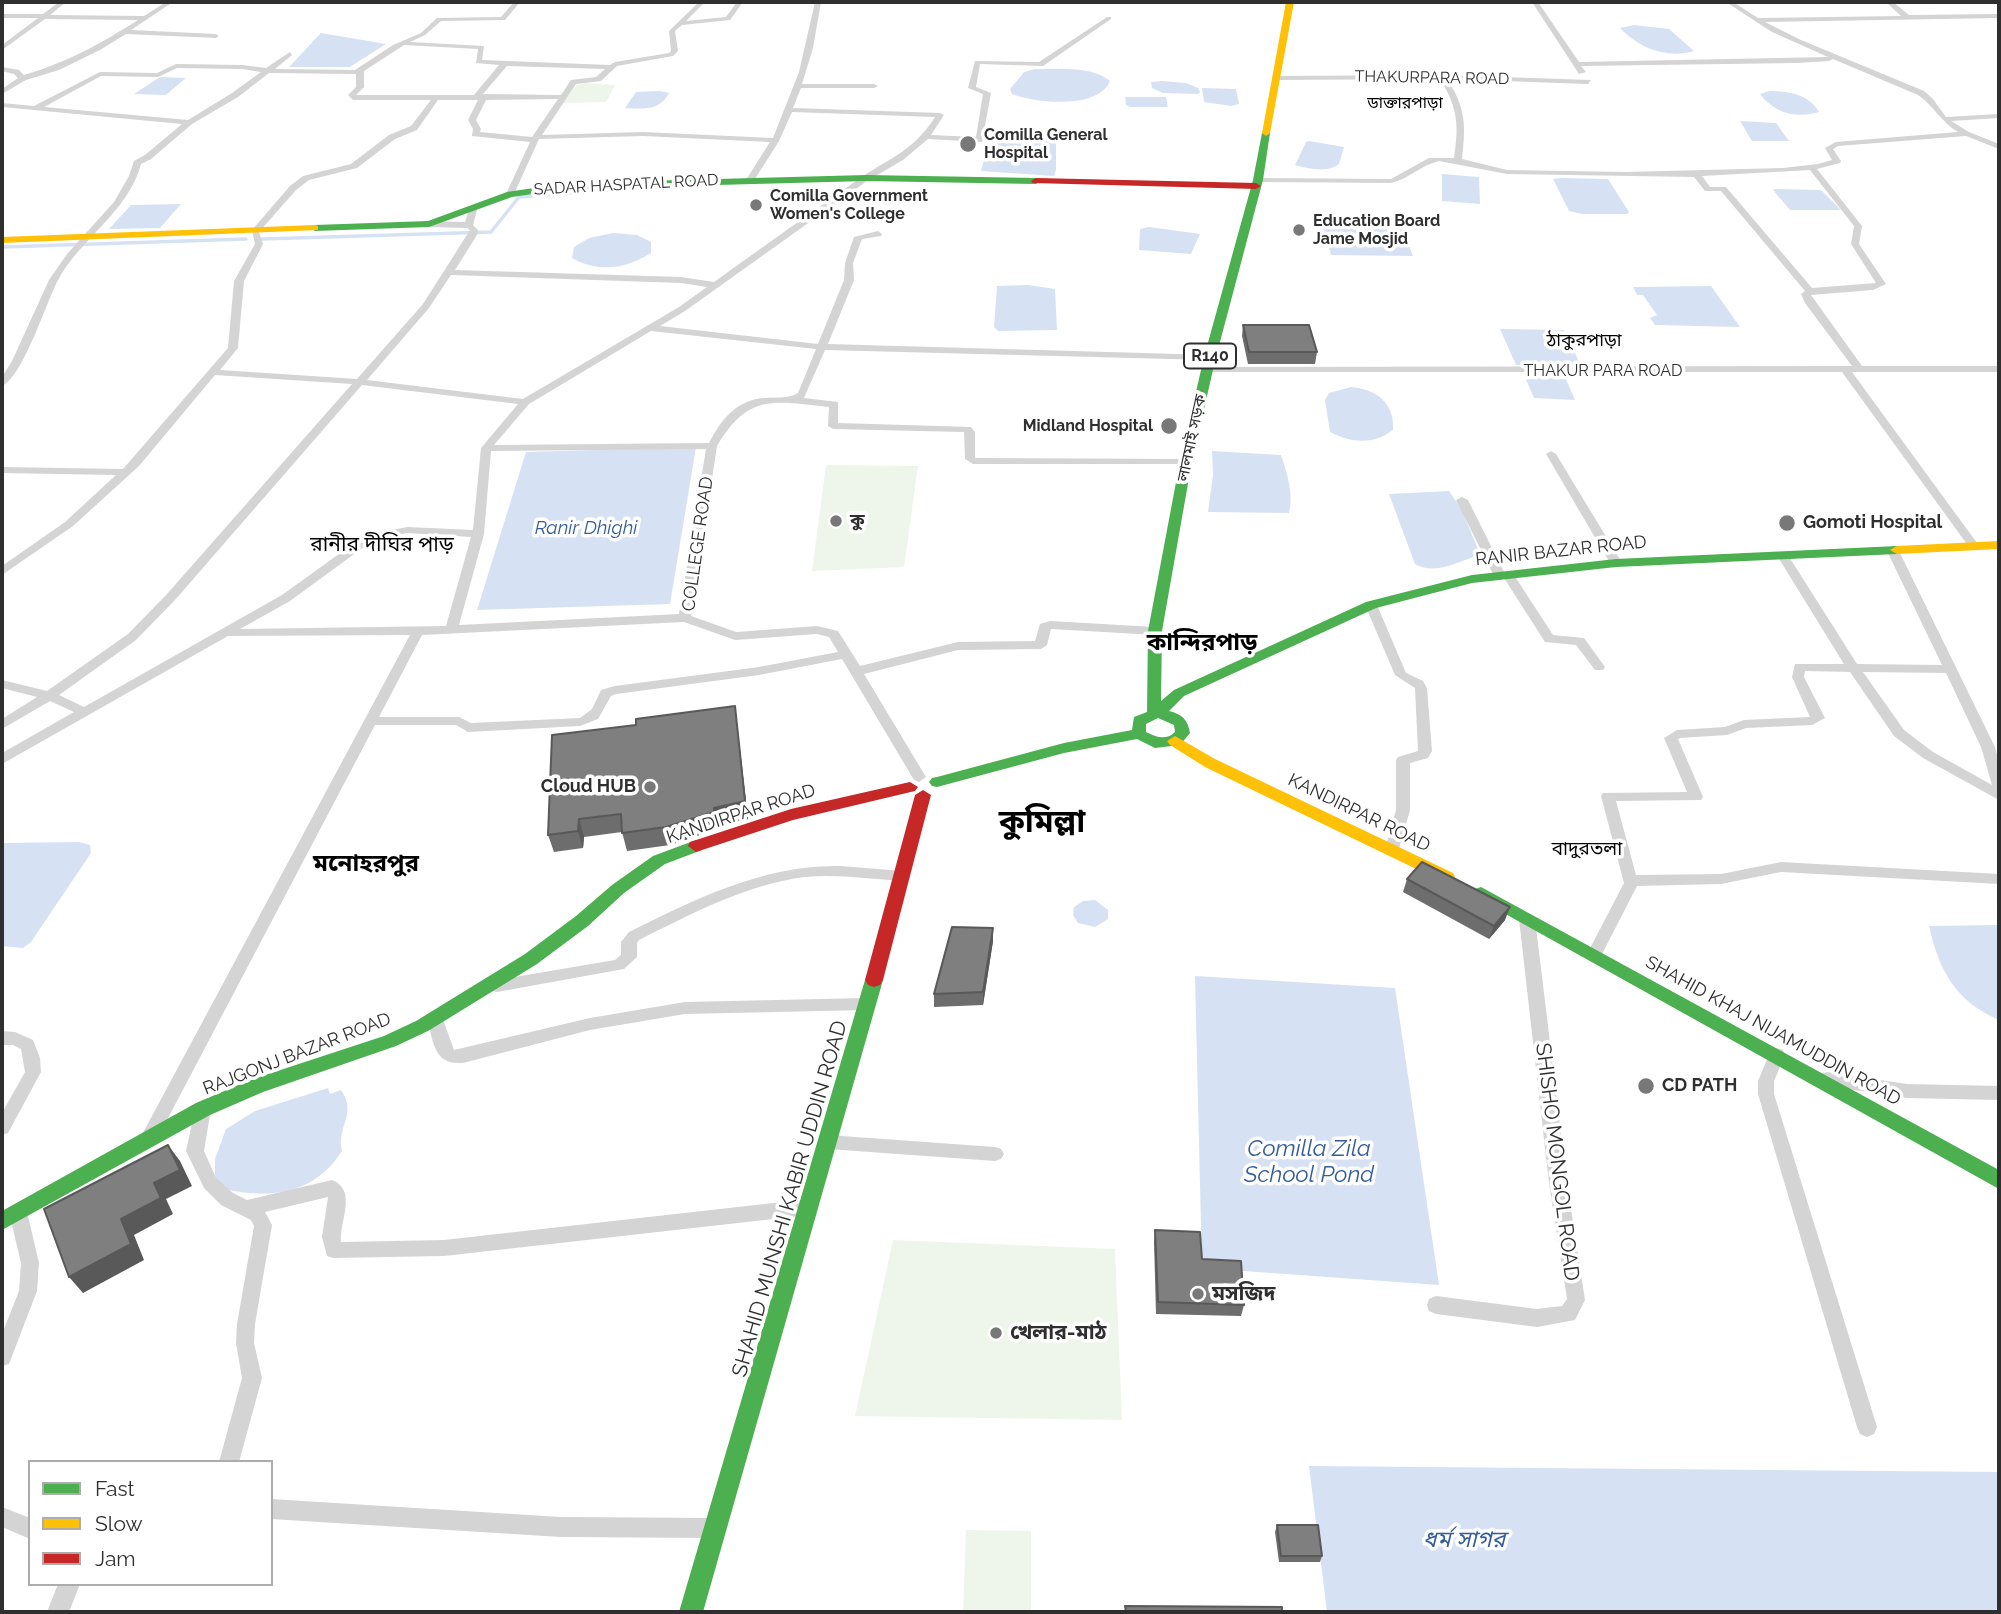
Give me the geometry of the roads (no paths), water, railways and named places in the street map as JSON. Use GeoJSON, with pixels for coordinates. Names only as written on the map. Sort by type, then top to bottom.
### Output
{"type":"FeatureCollection","features":[{"type":"Feature","properties":{"kind":"main road","name":"লালমাই সড়ক"},"geometry":{"type":"LineString","coordinates":[[1155,713],[1155,631],[1186,461],[1208,363],[1257,183],[1290,2]]}},
{"type":"Feature","properties":{"kind":"main road","name":"SADAR HASPATAL ROAD"},"geometry":{"type":"LineString","coordinates":[[2,240],[85,242],[429,224],[472,225],[510,194],[567,186],[750,180],[1257,183]]}},
{"type":"Feature","properties":{"kind":"main road","name":"RANIR BAZAR ROAD"},"geometry":{"type":"LineString","coordinates":[[1155,713],[1179,693],[1371,604],[1472,579],[1616,563],[1999,545]]}},
{"type":"Feature","properties":{"kind":"main road"},"geometry":{"type":"LineString","coordinates":[[917,786],[935,791],[937,782],[1064,748],[1139,734],[1152,743],[1175,741],[1183,733],[1181,723],[1171,716],[1155,713],[1139,721],[1139,734]]}},
{"type":"Feature","properties":{"kind":"main road","name":"KANDIRPAR ROAD"},"geometry":{"type":"LineString","coordinates":[[1175,741],[1210,763],[1492,898],[1527,919]]}},
{"type":"Feature","properties":{"kind":"main road","name":"KANDIRPAR ROAD"},"geometry":{"type":"LineString","coordinates":[[531,959],[582,921],[618,888],[659,860],[791,815],[917,786]]}},
{"type":"Feature","properties":{"kind":"main road","name":"SHAHID MUNSHI KABIR UDDIN ROAD"},"geometry":{"type":"LineString","coordinates":[[691,1612],[867,1004],[902,876],[917,786]]}},
{"type":"Feature","properties":{"kind":"main road","name":"SHAHID KHAJ NIJAMUDDIN ROAD"},"geometry":{"type":"LineString","coordinates":[[1527,919],[1595,954],[1999,1180]]}},
{"type":"Feature","properties":{"kind":"main road","name":"RAJGONJ BAZAR ROAD"},"geometry":{"type":"LineString","coordinates":[[10,1217],[151,1136],[203,1110],[257,1086],[390,1041],[435,1019],[531,959]]}},
{"type":"Feature","properties":{"kind":"street"},"geometry":{"type":"LineString","coordinates":[[2,48],[63,2]]}},
{"type":"Feature","properties":{"kind":"street"},"geometry":{"type":"LineString","coordinates":[[2,92],[23,78],[70,63],[127,32],[170,2]]}},
{"type":"Feature","properties":{"kind":"street"},"geometry":{"type":"LineString","coordinates":[[37,107],[100,74],[158,75],[176,66],[270,71],[360,71],[382,54],[423,34],[439,19],[504,19],[517,2]]}},
{"type":"Feature","properties":{"kind":"street"},"geometry":{"type":"LineString","coordinates":[[510,194],[536,139],[574,82],[598,79],[610,67],[620,62],[671,55],[676,49],[671,34],[702,2]]}},
{"type":"Feature","properties":{"kind":"street"},"geometry":{"type":"LineString","coordinates":[[683,23],[728,19],[740,2]]}},
{"type":"Feature","properties":{"kind":"street"},"geometry":{"type":"LineString","coordinates":[[750,180],[768,158],[789,110],[818,2]]}},
{"type":"Feature","properties":{"kind":"street"},"geometry":{"type":"LineString","coordinates":[[1535,2],[1576,64],[1834,58]]}},
{"type":"Feature","properties":{"kind":"street"},"geometry":{"type":"LineString","coordinates":[[1729,2],[1754,20],[1834,58],[1921,93],[1934,102],[1944,119],[1964,134],[1999,147]]}},
{"type":"Feature","properties":{"kind":"street"},"geometry":{"type":"LineString","coordinates":[[1889,2],[1906,16]]}},
{"type":"Feature","properties":{"kind":"street"},"geometry":{"type":"LineString","coordinates":[[2,16],[145,18]]}},
{"type":"Feature","properties":{"kind":"street"},"geometry":{"type":"LineString","coordinates":[[1754,20],[1999,16]]}},
{"type":"Feature","properties":{"kind":"street"},"geometry":{"type":"LineString","coordinates":[[926,137],[979,139],[987,93],[972,88],[977,62],[1040,64],[1109,18]]}},
{"type":"Feature","properties":{"kind":"street"},"geometry":{"type":"LineString","coordinates":[[127,32],[216,37]]}},
{"type":"Feature","properties":{"kind":"street"},"geometry":{"type":"LineString","coordinates":[[402,43],[482,47],[477,61],[541,63],[561,67],[610,67]]}},
{"type":"Feature","properties":{"kind":"street"},"geometry":{"type":"LineString","coordinates":[[2,383],[12,371],[45,291],[63,264],[85,242],[134,178],[137,163],[189,122],[270,71],[290,54]]}},
{"type":"Feature","properties":{"kind":"street"},"geometry":{"type":"LineString","coordinates":[[506,62],[480,96],[471,120],[477,129],[475,134],[536,139],[636,134],[775,140]]}},
{"type":"Feature","properties":{"kind":"street","name":"THAKURPARA ROAD"},"geometry":{"type":"LineString","coordinates":[[1275,78],[1442,76],[1588,82],[1576,64]]}},
{"type":"Feature","properties":{"kind":"street"},"geometry":{"type":"LineString","coordinates":[[2,69],[16,72],[23,78]]}},
{"type":"Feature","properties":{"kind":"street"},"geometry":{"type":"LineString","coordinates":[[360,71],[360,88],[352,95],[356,99],[562,97]]}},
{"type":"Feature","properties":{"kind":"street"},"geometry":{"type":"LineString","coordinates":[[1442,76],[1461,110],[1458,161]]}},
{"type":"Feature","properties":{"kind":"street"},"geometry":{"type":"LineString","coordinates":[[796,86],[874,86]]}},
{"type":"Feature","properties":{"kind":"street"},"geometry":{"type":"LineString","coordinates":[[2,571],[69,524],[126,472],[233,348],[239,281],[260,244],[256,232],[293,188],[306,178],[354,166],[392,137],[409,131],[436,98]]}},
{"type":"Feature","properties":{"kind":"street"},"geometry":{"type":"LineString","coordinates":[[2,105],[189,122]]}},
{"type":"Feature","properties":{"kind":"street"},"geometry":{"type":"LineString","coordinates":[[451,630],[478,534],[486,448],[525,402],[716,285],[863,180],[900,158],[926,137],[940,115],[789,110]]}},
{"type":"Feature","properties":{"kind":"street"},"geometry":{"type":"LineString","coordinates":[[1944,119],[1999,116]]}},
{"type":"Feature","properties":{"kind":"street"},"geometry":{"type":"LineString","coordinates":[[1257,183],[1391,181],[1406,177],[1428,161],[1458,161],[1507,172],[1696,174],[1813,169],[1824,168],[1837,161],[1829,148],[1836,144],[1964,134]]}},
{"type":"Feature","properties":{"kind":"street"},"geometry":{"type":"LineString","coordinates":[[1813,169],[1858,226],[1855,244],[1881,284],[1873,287],[1810,291],[1806,295],[1860,370]]}},
{"type":"Feature","properties":{"kind":"street"},"geometry":{"type":"LineString","coordinates":[[1696,174],[1708,189],[1723,189],[1810,291]]}},
{"type":"Feature","properties":{"kind":"street"},"geometry":{"type":"LineString","coordinates":[[2,725],[49,696],[132,637],[148,621],[426,306],[449,272],[472,225]]}},
{"type":"Feature","properties":{"kind":"street"},"geometry":{"type":"LineString","coordinates":[[793,400],[802,395],[849,280],[849,263],[858,237],[878,234]]}},
{"type":"Feature","properties":{"kind":"street"},"geometry":{"type":"LineString","coordinates":[[449,272],[681,280],[716,285]]}},
{"type":"Feature","properties":{"kind":"street","name":"THAKUR PARA ROAD"},"geometry":{"type":"LineString","coordinates":[[649,328],[822,347],[1208,363],[1845,370],[1999,369]]}},
{"type":"Feature","properties":{"kind":"street"},"geometry":{"type":"LineString","coordinates":[[1845,370],[1973,545]]}},
{"type":"Feature","properties":{"kind":"street"},"geometry":{"type":"LineString","coordinates":[[212,372],[360,382],[525,402]]}},
{"type":"Feature","properties":{"kind":"street"},"geometry":{"type":"LineString","coordinates":[[486,448],[712,446],[726,421],[743,406],[759,401],[793,400],[834,404],[832,426],[967,429],[970,432],[972,461],[1186,461]]}},
{"type":"Feature","properties":{"kind":"street","name":"COLLEGE ROAD"},"geometry":{"type":"LineString","coordinates":[[712,446],[685,618],[735,636],[826,630],[834,634],[858,671],[917,786]]}},
{"type":"Feature","properties":{"kind":"street"},"geometry":{"type":"LineString","coordinates":[[1551,454],[1616,563]]}},
{"type":"Feature","properties":{"kind":"street"},"geometry":{"type":"LineString","coordinates":[[2,470],[126,472]]}},
{"type":"Feature","properties":{"kind":"street"},"geometry":{"type":"LineString","coordinates":[[1462,500],[1504,575],[1549,639],[1580,641],[1599,667]]}},
{"type":"Feature","properties":{"kind":"street"},"geometry":{"type":"LineString","coordinates":[[2,760],[286,598],[368,538],[407,530],[478,534]]}},
{"type":"Feature","properties":{"kind":"street"},"geometry":{"type":"LineString","coordinates":[[1892,548],[1988,747],[1999,785]]}},
{"type":"Feature","properties":{"kind":"street"},"geometry":{"type":"LineString","coordinates":[[1782,554],[1852,666],[1899,733],[1928,755],[1999,795]]}},
{"type":"Feature","properties":{"kind":"street"},"geometry":{"type":"LineString","coordinates":[[1371,604],[1401,675],[1421,688],[1424,751],[1423,755],[1403,760],[1403,810],[1392,849]]}},
{"type":"Feature","properties":{"kind":"street"},"geometry":{"type":"LineString","coordinates":[[228,633],[451,630],[685,618]]}},
{"type":"Feature","properties":{"kind":"street"},"geometry":{"type":"LineString","coordinates":[[858,671],[958,646],[1041,645],[1044,626],[1050,625],[1155,631]]}},
{"type":"Feature","properties":{"kind":"street"},"geometry":{"type":"LineString","coordinates":[[151,1136],[418,631]]}},
{"type":"Feature","properties":{"kind":"street"},"geometry":{"type":"LineString","coordinates":[[370,721],[459,721],[468,728],[580,722],[590,720],[596,714],[606,693],[615,690],[760,671],[847,654]]}},
{"type":"Feature","properties":{"kind":"street"},"geometry":{"type":"LineString","coordinates":[[1595,954],[1631,881],[1608,796],[1696,797],[1671,738],[1677,734],[1727,732],[1744,724],[1812,722],[1818,718],[1798,677],[1799,667],[1951,669]]}},
{"type":"Feature","properties":{"kind":"street"},"geometry":{"type":"LineString","coordinates":[[2,684],[49,696],[85,712]]}},
{"type":"Feature","properties":{"kind":"street"},"geometry":{"type":"LineString","coordinates":[[1631,881],[1721,879],[1781,867],[1999,879]]}},
{"type":"Feature","properties":{"kind":"street"},"geometry":{"type":"LineString","coordinates":[[483,988],[619,965],[629,957],[629,942],[634,936],[726,896],[774,880],[805,872],[902,876]]}},
{"type":"Feature","properties":{"kind":"street","name":"SHISHO MONGOL ROAD"},"geometry":{"type":"LineString","coordinates":[[1436,1306],[1537,1318],[1568,1314],[1576,1300],[1558,1183],[1527,919]]}},
{"type":"Feature","properties":{"kind":"street"},"geometry":{"type":"LineString","coordinates":[[435,1019],[445,1051],[451,1057],[590,1024],[685,1008],[867,1004]]}},
{"type":"Feature","properties":{"kind":"street"},"geometry":{"type":"LineString","coordinates":[[2,1038],[15,1039],[27,1045],[33,1072],[2,1128]]}},
{"type":"Feature","properties":{"kind":"street"},"geometry":{"type":"LineString","coordinates":[[1777,1055],[1766,1081],[1766,1094],[1867,1427]]}},
{"type":"Feature","properties":{"kind":"street"},"geometry":{"type":"LineString","coordinates":[[1818,1078],[1907,1091],[1999,1093]]}},
{"type":"Feature","properties":{"kind":"street"},"geometry":{"type":"LineString","coordinates":[[203,1110],[195,1151],[210,1183],[227,1199],[257,1214],[263,1225],[246,1324],[245,1343],[252,1378],[230,1460]]}},
{"type":"Feature","properties":{"kind":"street"},"geometry":{"type":"LineString","coordinates":[[828,1142],[995,1154]]}},
{"type":"Feature","properties":{"kind":"street"},"geometry":{"type":"LineString","coordinates":[[247,1208],[332,1188],[338,1197],[331,1237],[333,1250],[444,1248],[809,1207]]}},
{"type":"Feature","properties":{"kind":"street"},"geometry":{"type":"LineString","coordinates":[[2,1357],[28,1291],[30,1263],[10,1217]]}},
{"type":"Feature","properties":{"kind":"street"},"geometry":{"type":"LineString","coordinates":[[273,1509],[561,1527],[717,1528]]}},
{"type":"Feature","properties":{"kind":"street"},"geometry":{"type":"LineString","coordinates":[[2,1517],[28,1528]]}},
{"type":"Feature","properties":{"kind":"street"},"geometry":{"type":"LineString","coordinates":[[58,1612],[68,1586]]}},
{"type":"Feature","properties":{"kind":"water"},"geometry":{"type":"Polygon","coordinates":[[[1634,25],[1669,29],[1694,51],[1663,53],[1644,46],[1620,28],[1634,25]]]}},
{"type":"Feature","properties":{"kind":"water"},"geometry":{"type":"Polygon","coordinates":[[[321,33],[386,44],[350,67],[289,67],[321,33]]]}},
{"type":"Feature","properties":{"kind":"water"},"geometry":{"type":"Polygon","coordinates":[[[1035,69],[1085,71],[1110,81],[1093,97],[1065,102],[1035,100],[1012,94],[1010,89],[1024,72],[1035,69]]]}},
{"type":"Feature","properties":{"kind":"water"},"geometry":{"type":"Polygon","coordinates":[[[160,77],[186,78],[166,95],[134,94],[160,77]]]}},
{"type":"Feature","properties":{"kind":"water"},"geometry":{"type":"Polygon","coordinates":[[[1151,82],[1186,83],[1198,88],[1200,92],[1163,93],[1152,88],[1151,82]]]}},
{"type":"Feature","properties":{"kind":"water"},"geometry":{"type":"Polygon","coordinates":[[[1202,88],[1236,89],[1239,104],[1231,106],[1204,102],[1202,88]]]}},
{"type":"Feature","properties":{"kind":"water"},"geometry":{"type":"Polygon","coordinates":[[[1769,91],[1804,97],[1819,112],[1802,115],[1786,113],[1772,106],[1760,94],[1769,91]]]}},
{"type":"Feature","properties":{"kind":"water"},"geometry":{"type":"Polygon","coordinates":[[[636,92],[669,93],[656,106],[625,108],[636,92]]]}},
{"type":"Feature","properties":{"kind":"water"},"geometry":{"type":"Polygon","coordinates":[[[1125,97],[1166,97],[1168,107],[1130,107],[1126,105],[1125,97]]]}},
{"type":"Feature","properties":{"kind":"water"},"geometry":{"type":"Polygon","coordinates":[[[1740,121],[1776,123],[1789,141],[1752,141],[1740,121]]]}},
{"type":"Feature","properties":{"kind":"water"},"geometry":{"type":"Polygon","coordinates":[[[995,130],[1056,133],[1054,176],[981,171],[991,133],[995,130]]]}},
{"type":"Feature","properties":{"kind":"water"},"geometry":{"type":"Polygon","coordinates":[[[1309,141],[1344,147],[1339,164],[1323,169],[1295,165],[1309,141]]]}},
{"type":"Feature","properties":{"kind":"water"},"geometry":{"type":"Polygon","coordinates":[[[1442,174],[1479,177],[1480,204],[1442,201],[1442,174]]]}},
{"type":"Feature","properties":{"kind":"water"},"geometry":{"type":"Polygon","coordinates":[[[1553,179],[1608,179],[1629,212],[1582,214],[1569,211],[1553,179]]]}},
{"type":"Feature","properties":{"kind":"water"},"geometry":{"type":"Polygon","coordinates":[[[1773,190],[1821,190],[1841,210],[1790,210],[1773,190]]]}},
{"type":"Feature","properties":{"kind":"water"},"geometry":{"type":"Polygon","coordinates":[[[181,204],[160,228],[109,229],[131,205],[181,204]]]}},
{"type":"Feature","properties":{"kind":"water"},"geometry":{"type":"Polygon","coordinates":[[[1149,227],[1200,234],[1191,254],[1139,250],[1140,229],[1149,227]]]}},
{"type":"Feature","properties":{"kind":"water"},"geometry":{"type":"Polygon","coordinates":[[[1323,227],[1402,227],[1413,256],[1331,255],[1323,227]]]}},
{"type":"Feature","properties":{"kind":"water"},"geometry":{"type":"Polygon","coordinates":[[[613,233],[637,235],[651,242],[651,253],[632,263],[612,267],[592,266],[572,258],[574,247],[589,238],[613,233]]]}},
{"type":"Feature","properties":{"kind":"water"},"geometry":{"type":"Polygon","coordinates":[[[1028,285],[1055,289],[1057,330],[998,331],[994,327],[997,286],[1028,285]]]}},
{"type":"Feature","properties":{"kind":"water"},"geometry":{"type":"Polygon","coordinates":[[[1711,286],[1740,327],[1655,325],[1650,318],[1657,315],[1643,295],[1637,295],[1633,287],[1711,286]]]}},
{"type":"Feature","properties":{"kind":"water"},"geometry":{"type":"Polygon","coordinates":[[[1500,329],[1564,330],[1581,366],[1516,365],[1500,329]]]}},
{"type":"Feature","properties":{"kind":"water"},"geometry":{"type":"Polygon","coordinates":[[[1525,377],[1566,379],[1575,400],[1534,398],[1525,377]]]}},
{"type":"Feature","properties":{"kind":"water"},"geometry":{"type":"Polygon","coordinates":[[[1351,387],[1376,394],[1382,399],[1391,412],[1393,430],[1378,438],[1362,441],[1330,432],[1325,400],[1329,393],[1351,387]]]}},
{"type":"Feature","properties":{"kind":"water","name":"Ranir Dhighi"},"geometry":{"type":"Polygon","coordinates":[[[696,447],[670,604],[477,610],[526,452],[696,447]]]}},
{"type":"Feature","properties":{"kind":"water"},"geometry":{"type":"Polygon","coordinates":[[[1212,451],[1281,455],[1290,491],[1289,513],[1208,512],[1213,475],[1212,451]]]}},
{"type":"Feature","properties":{"kind":"water"},"geometry":{"type":"Polygon","coordinates":[[[1449,491],[1462,510],[1479,552],[1476,556],[1446,567],[1430,568],[1415,564],[1389,494],[1449,491]]]}},
{"type":"Feature","properties":{"kind":"water"},"geometry":{"type":"Polygon","coordinates":[[[79,842],[90,845],[91,853],[31,942],[23,948],[2,946],[2,843],[79,842]]]}},
{"type":"Feature","properties":{"kind":"water"},"geometry":{"type":"Polygon","coordinates":[[[1095,900],[1108,910],[1108,919],[1095,927],[1078,923],[1073,915],[1074,907],[1083,901],[1095,900]]]}},
{"type":"Feature","properties":{"kind":"water"},"geometry":{"type":"Polygon","coordinates":[[[1999,925],[1999,1020],[1971,1003],[1951,982],[1938,957],[1929,926],[1999,925]]]}},
{"type":"Feature","properties":{"kind":"water","name":"Comilla Zila School Pond"},"geometry":{"type":"Polygon","coordinates":[[[1195,976],[1395,988],[1439,1285],[1202,1268],[1195,976]]]}},
{"type":"Feature","properties":{"kind":"water"},"geometry":{"type":"Polygon","coordinates":[[[328,1088],[330,1094],[341,1090],[347,1107],[342,1151],[331,1166],[304,1185],[289,1190],[256,1193],[221,1188],[215,1177],[215,1159],[226,1129],[255,1111],[328,1088]]]}},
{"type":"Feature","properties":{"kind":"water","name":"ধর্ম সাগর"},"geometry":{"type":"Polygon","coordinates":[[[1309,1466],[1999,1472],[1999,1612],[1327,1612],[1309,1466]]]}},
{"type":"Feature","properties":{"kind":"waterway"},"geometry":{"type":"LineString","coordinates":[[262,239],[491,232],[519,197],[637,188],[614,190]]}},
{"type":"Feature","properties":{"kind":"waterway"},"geometry":{"type":"LineString","coordinates":[[2,247],[246,239]]}},
{"type":"Feature","properties":{"kind":"place","name":"Comilla General Hospital"},"geometry":{"type":"Point","coordinates":[968,144]}},
{"type":"Feature","properties":{"kind":"place","name":"Comilla Government Women's College"},"geometry":{"type":"Point","coordinates":[756,205]}},
{"type":"Feature","properties":{"kind":"place","name":"Education Board Jame Mosjid"},"geometry":{"type":"Point","coordinates":[1299,230]}},
{"type":"Feature","properties":{"kind":"place","name":"Midland Hospital"},"geometry":{"type":"Point","coordinates":[1169,426]}},
{"type":"Feature","properties":{"kind":"place","name":"কু"},"geometry":{"type":"Point","coordinates":[836,521]}},
{"type":"Feature","properties":{"kind":"place","name":"Gomoti Hospital"},"geometry":{"type":"Point","coordinates":[1787,523]}},
{"type":"Feature","properties":{"kind":"place","name":"Cloud HUB"},"geometry":{"type":"Point","coordinates":[650,787]}},
{"type":"Feature","properties":{"kind":"place","name":"CD PATH"},"geometry":{"type":"Point","coordinates":[1646,1086]}},
{"type":"Feature","properties":{"kind":"place","name":"মসজিদ"},"geometry":{"type":"Point","coordinates":[1198,1294]}},
{"type":"Feature","properties":{"kind":"place","name":"খেলার-মাঠ"},"geometry":{"type":"Point","coordinates":[996,1333]}},
{"type":"Feature","properties":{"kind":"district","name":"ডাক্তারপাড়া"},"geometry":{"type":"Point","coordinates":[1405,103]}},
{"type":"Feature","properties":{"kind":"district","name":"ঠাকুরপাড়া"},"geometry":{"type":"Point","coordinates":[1584,341]}},
{"type":"Feature","properties":{"kind":"district","name":"রানীর দীঘির পাড়"},"geometry":{"type":"Point","coordinates":[382,545]}},
{"type":"Feature","properties":{"kind":"district","name":"কান্দিরপাড়"},"geometry":{"type":"Point","coordinates":[1202,643]}},
{"type":"Feature","properties":{"kind":"district","name":"কুমিল্লা"},"geometry":{"type":"Point","coordinates":[1042,822]}},
{"type":"Feature","properties":{"kind":"district","name":"বাদুরতলা"},"geometry":{"type":"Point","coordinates":[1587,849]}},
{"type":"Feature","properties":{"kind":"district","name":"মনোহরপুর"},"geometry":{"type":"Point","coordinates":[366,864]}}]}
